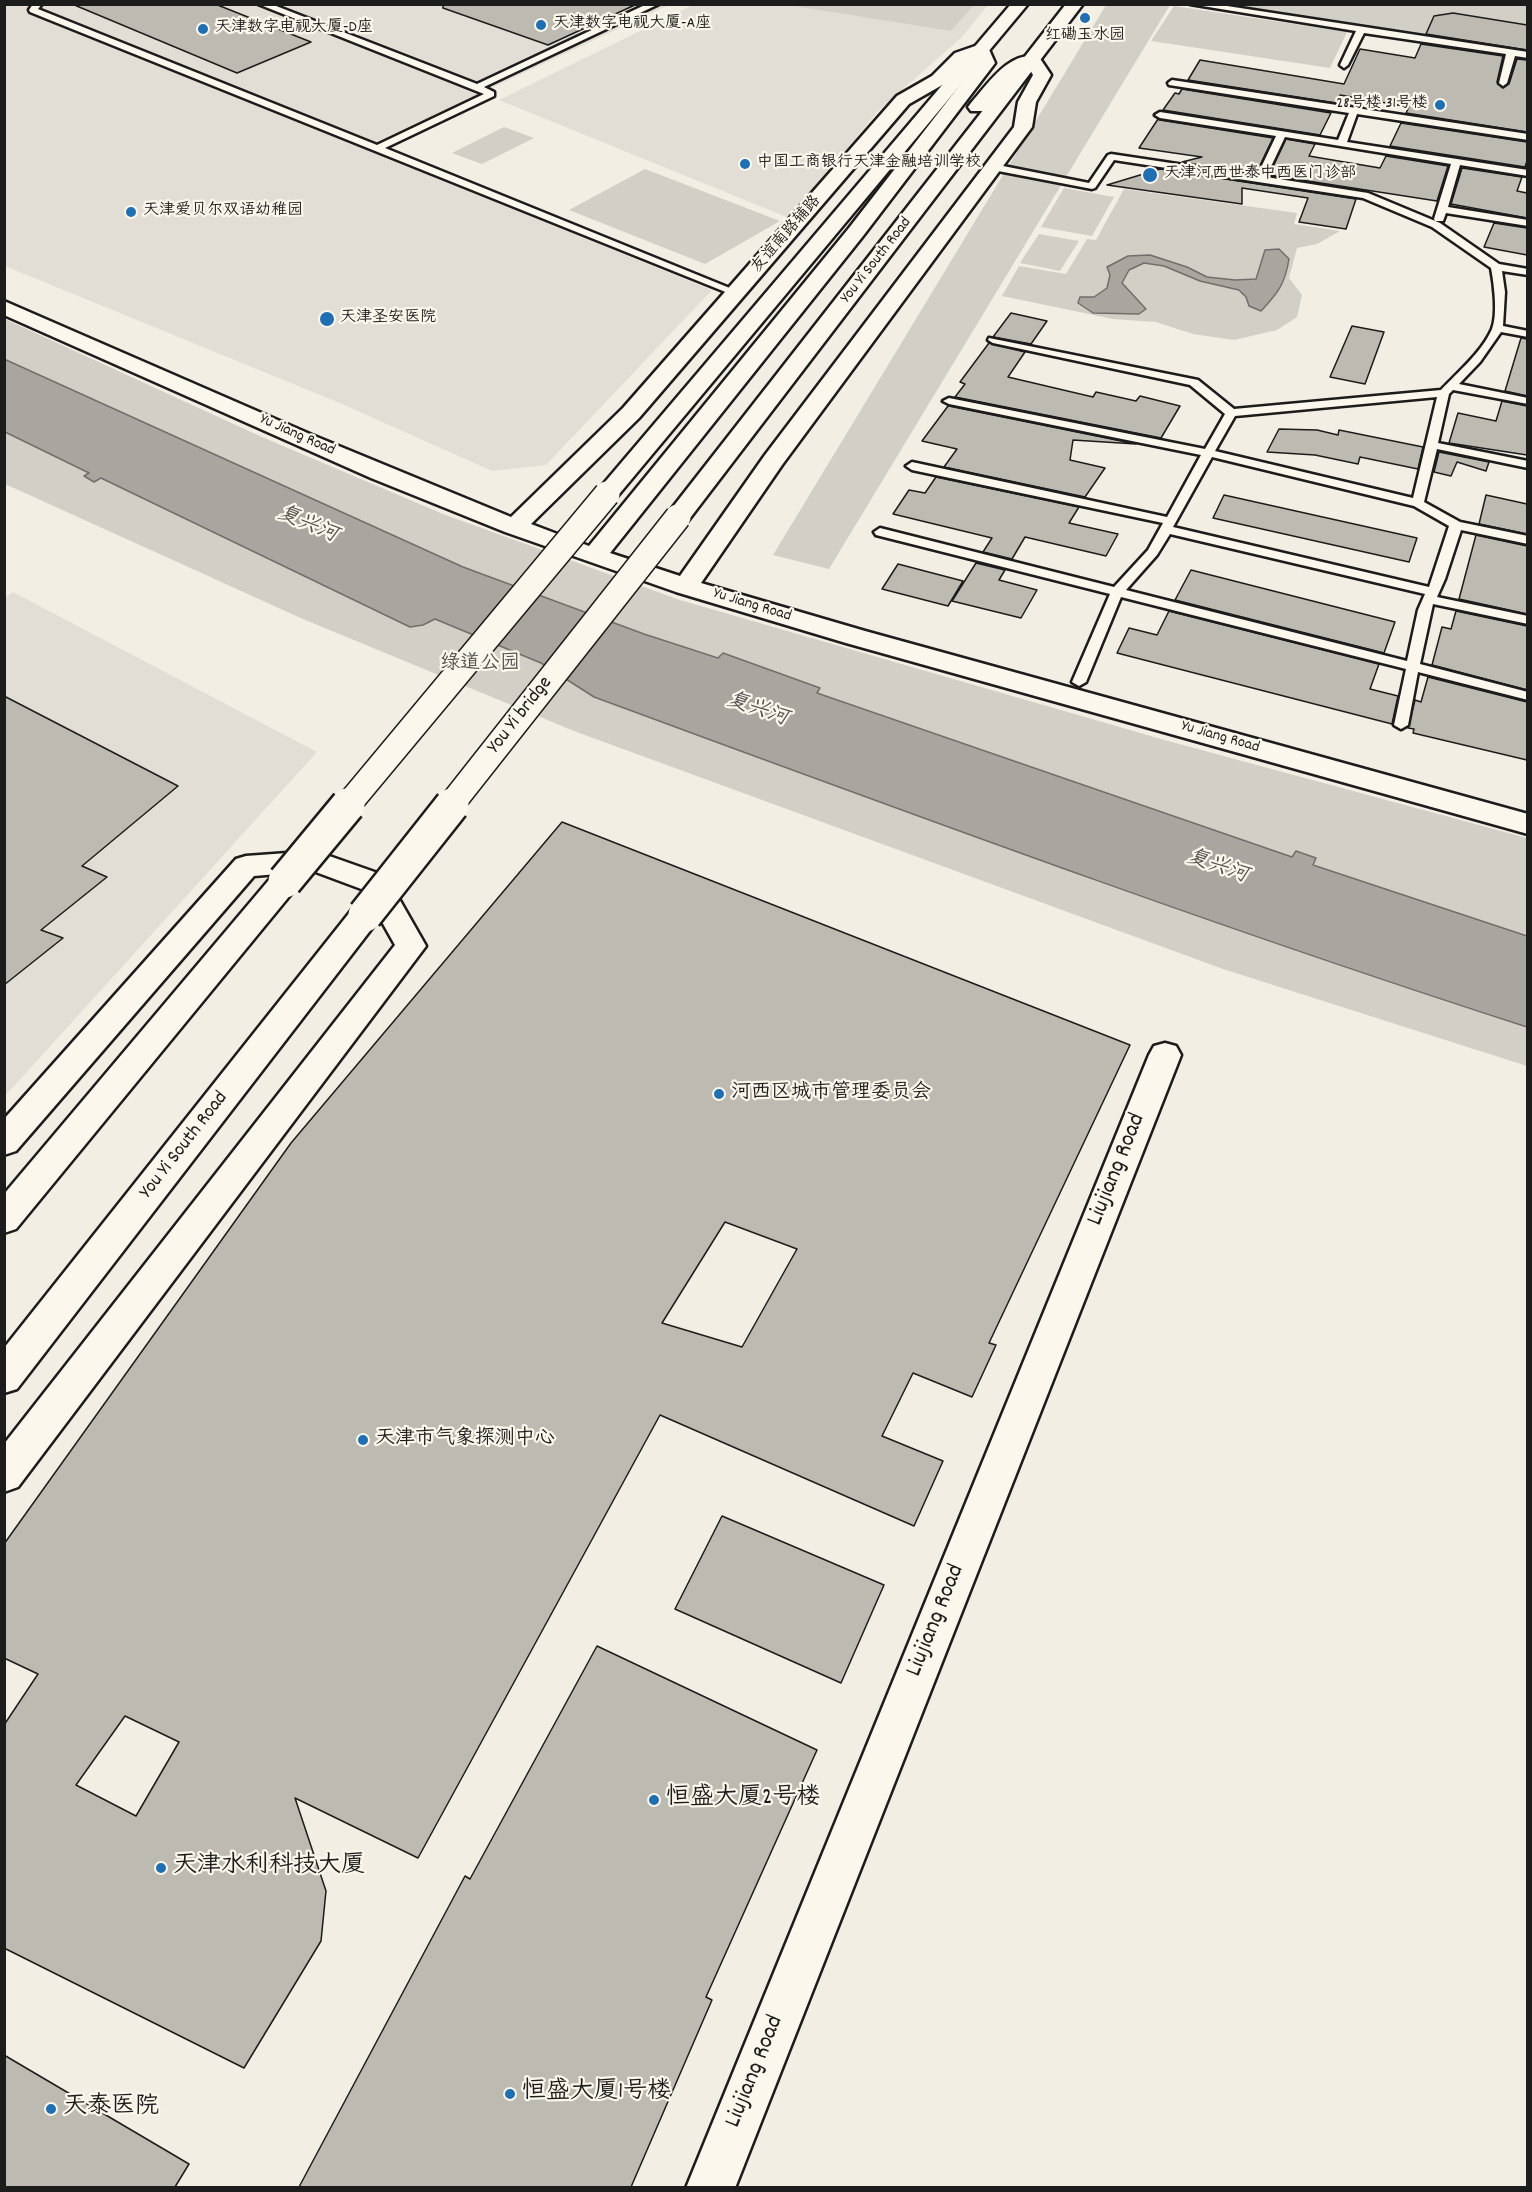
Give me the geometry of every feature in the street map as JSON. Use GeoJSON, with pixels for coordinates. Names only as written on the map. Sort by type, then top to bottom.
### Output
{"type":"FeatureCollection","features":[{"type":"Feature","properties":{"kind":"main road"},"geometry":{"type":"LineString","coordinates":[[4,1219],[607,494],[1020,4]]}},
{"type":"Feature","properties":{"kind":"main road","name":"You Yi South Road"},"geometry":{"type":"LineString","coordinates":[[678,517],[1075,4]]}},
{"type":"Feature","properties":{"kind":"main road"},"geometry":{"type":"LineString","coordinates":[[607,552],[966,92],[986,63],[981,49]]}},
{"type":"Feature","properties":{"kind":"main road","name":"友谊南路辅路"},"geometry":{"type":"LineString","coordinates":[[520,521],[631,413],[903,100],[938,80],[961,57],[981,49]]}},
{"type":"Feature","properties":{"kind":"main road"},"geometry":{"type":"LineString","coordinates":[[607,552],[986,96],[1011,68],[1033,61],[1042,75],[1027,102],[1023,127],[773,460],[690,580]]}},
{"type":"Feature","properties":{"kind":"main road","name":"Yu Jiang Road"},"geometry":{"type":"LineString","coordinates":[[4,293],[440,482],[520,521]]}},
{"type":"Feature","properties":{"kind":"main road","name":"Yu Jiang Road"},"geometry":{"type":"LineString","coordinates":[[4,307],[410,486],[520,521],[837,632],[1527,824]]}},
{"type":"Feature","properties":{"kind":"main road","name":"You Yi bridge"},"geometry":{"type":"LineString","coordinates":[[364,915],[678,517]]}},
{"type":"Feature","properties":{"kind":"main road","name":"Yu Jiang Road"},"geometry":{"type":"LineString","coordinates":[[690,580],[832,614],[1527,806]]}},
{"type":"Feature","properties":{"kind":"main road"},"geometry":{"type":"LineString","coordinates":[[4,1143],[246,866],[315,861],[375,883],[411,946],[4,1475]]}},
{"type":"Feature","properties":{"kind":"main road","name":"You Yi South Road"},"geometry":{"type":"LineString","coordinates":[[4,1377],[364,915]]}},
{"type":"Feature","properties":{"kind":"main road","name":"Liujiang Road"},"geometry":{"type":"LineString","coordinates":[[710,2187],[1165,1054]]}},
{"type":"Feature","properties":{"kind":"lane"},"geometry":{"type":"LineString","coordinates":[[38,4],[33,10],[737,293]]}},
{"type":"Feature","properties":{"kind":"lane"},"geometry":{"type":"LineString","coordinates":[[262,4],[492,94],[377,148]]}},
{"type":"Feature","properties":{"kind":"lane"},"geometry":{"type":"LineString","coordinates":[[477,87],[655,4]]}},
{"type":"Feature","properties":{"kind":"lane"},"geometry":{"type":"LineString","coordinates":[[1194,4],[1527,55]]}},
{"type":"Feature","properties":{"kind":"lane"},"geometry":{"type":"LineString","coordinates":[[1344,65],[1361,30]]}},
{"type":"Feature","properties":{"kind":"lane"},"geometry":{"type":"LineString","coordinates":[[1503,83],[1512,52]]}},
{"type":"Feature","properties":{"kind":"lane"},"geometry":{"type":"LineString","coordinates":[[1172,83],[1527,137]]}},
{"type":"Feature","properties":{"kind":"lane"},"geometry":{"type":"LineString","coordinates":[[1341,144],[1354,111]]}},
{"type":"Feature","properties":{"kind":"lane"},"geometry":{"type":"LineString","coordinates":[[1160,115],[1527,173]]}},
{"type":"Feature","properties":{"kind":"lane"},"geometry":{"type":"LineString","coordinates":[[1260,179],[1282,135]]}},
{"type":"Feature","properties":{"kind":"lane"},"geometry":{"type":"LineString","coordinates":[[993,167],[1092,186],[1111,157],[1365,195],[1436,225],[1496,267],[1527,272]]}},
{"type":"Feature","properties":{"kind":"lane"},"geometry":{"type":"LineString","coordinates":[[1436,225],[1456,162]]}},
{"type":"Feature","properties":{"kind":"lane"},"geometry":{"type":"LineString","coordinates":[[1442,209],[1527,223]]}},
{"type":"Feature","properties":{"kind":"lane"},"geometry":{"type":"LineString","coordinates":[[1418,503],[1447,390],[1476,360],[1498,328],[1500,292],[1496,267]]}},
{"type":"Feature","properties":{"kind":"lane"},"geometry":{"type":"LineString","coordinates":[[1498,328],[1527,334]]}},
{"type":"Feature","properties":{"kind":"lane"},"geometry":{"type":"LineString","coordinates":[[993,340],[1194,382],[1231,413],[1447,390],[1527,401]]}},
{"type":"Feature","properties":{"kind":"lane"},"geometry":{"type":"LineString","coordinates":[[949,401],[1208,453],[1418,503],[1456,525],[1527,540]]}},
{"type":"Feature","properties":{"kind":"lane"},"geometry":{"type":"LineString","coordinates":[[1079,682],[1117,591],[1153,552],[1231,413]]}},
{"type":"Feature","properties":{"kind":"lane"},"geometry":{"type":"LineString","coordinates":[[1432,445],[1527,465]]}},
{"type":"Feature","properties":{"kind":"lane"},"geometry":{"type":"LineString","coordinates":[[912,466],[1168,525],[1527,620]]}},
{"type":"Feature","properties":{"kind":"lane"},"geometry":{"type":"LineString","coordinates":[[1401,725],[1424,610],[1439,579],[1456,525]]}},
{"type":"Feature","properties":{"kind":"lane"},"geometry":{"type":"LineString","coordinates":[[880,532],[1527,696]]}},
{"type":"Feature","properties":{"kind":"shaded area"},"geometry":{"type":"Polygon","coordinates":[[[5,5],[669,5],[363,148],[712,290],[546,465],[492,471],[342,404],[5,266],[5,5]]]}},
{"type":"Feature","properties":{"kind":"shaded area","name":"中国工商银行天津金融培训学校"},"geometry":{"type":"Polygon","coordinates":[[[693,5],[988,5],[961,38],[879,110],[789,218],[499,100],[693,5]]]}},
{"type":"Feature","properties":{"kind":"shaded area"},"geometry":{"type":"Polygon","coordinates":[[[13,592],[317,752],[5,1096],[4,598],[13,592]]]}},
{"type":"Feature","properties":{"kind":"green space"},"geometry":{"type":"Polygon","coordinates":[[[788,5],[974,5],[951,31],[788,5]]]}},
{"type":"Feature","properties":{"kind":"green space"},"geometry":{"type":"Polygon","coordinates":[[[1106,5],[1170,5],[829,569],[773,555],[1106,5]]]}},
{"type":"Feature","properties":{"kind":"green space"},"geometry":{"type":"Polygon","coordinates":[[[1214,5],[1527,5],[1527,52],[1214,5]]]}},
{"type":"Feature","properties":{"kind":"green space"},"geometry":{"type":"Polygon","coordinates":[[[1174,6],[1347,32],[1330,68],[1151,41],[1174,6]]]}},
{"type":"Feature","properties":{"kind":"green space"},"geometry":{"type":"Polygon","coordinates":[[[504,127],[534,138],[482,164],[452,153],[504,127]]]}},
{"type":"Feature","properties":{"kind":"green space"},"geometry":{"type":"Polygon","coordinates":[[[645,169],[780,221],[705,264],[569,210],[645,169]]]}},
{"type":"Feature","properties":{"kind":"green space"},"geometry":{"type":"Polygon","coordinates":[[[1064,188],[1114,197],[1092,236],[1041,227],[1064,188]]]}},
{"type":"Feature","properties":{"kind":"green space"},"geometry":{"type":"Polygon","coordinates":[[[1124,189],[1297,213],[1294,224],[1340,231],[1317,244],[1297,248],[1289,278],[1302,295],[1297,317],[1277,330],[1234,340],[1193,334],[1156,322],[1113,319],[1002,296],[1019,266],[1066,274],[1087,239],[1096,240],[1124,189]]]}},
{"type":"Feature","properties":{"kind":"green space"},"geometry":{"type":"Polygon","coordinates":[[[1039,234],[1079,241],[1060,271],[1020,263],[1039,234]]]}},
{"type":"Feature","properties":{"kind":"green space"},"geometry":{"type":"Polygon","coordinates":[[[5,319],[262,437],[443,514],[680,600],[1168,741],[1527,838],[1527,936],[1313,865],[1316,858],[1296,851],[1293,857],[816,692],[820,689],[644,634],[463,567],[5,359],[5,319]]]}},
{"type":"Feature","properties":{"kind":"green space","name":"绿道公园"},"geometry":{"type":"Polygon","coordinates":[[[4,432],[90,473],[84,476],[93,482],[101,478],[423,625],[435,619],[541,663],[594,697],[1176,908],[1527,1027],[1527,1066],[1223,969],[574,731],[303,619],[5,484],[4,432]]]}},
{"type":"Feature","properties":{"kind":"water"},"geometry":{"type":"Polygon","coordinates":[[[1279,249],[1289,259],[1283,282],[1261,311],[1249,306],[1246,297],[1239,290],[1200,281],[1164,266],[1144,263],[1129,270],[1122,283],[1146,309],[1139,314],[1093,313],[1078,303],[1080,297],[1094,297],[1107,288],[1110,275],[1107,267],[1128,256],[1150,255],[1187,267],[1207,277],[1235,280],[1256,279],[1265,250],[1279,249]]]}},
{"type":"Feature","properties":{"kind":"water","name":"复兴河"},"geometry":{"type":"Polygon","coordinates":[[[4,359],[463,567],[644,634],[718,658],[723,653],[820,688],[817,693],[1292,857],[1296,851],[1316,858],[1313,865],[1527,936],[1527,1027],[1176,908],[594,697],[541,663],[435,619],[423,625],[410,627],[101,478],[94,482],[84,476],[89,473],[5,432],[4,359]]]}},
{"type":"Feature","properties":{"kind":"building","name":"天津数字电视大厦-D座"},"geometry":{"type":"Polygon","coordinates":[[[72,4],[215,4],[311,42],[237,73],[72,4]]]}},
{"type":"Feature","properties":{"kind":"building","name":"天津数字电视大厦-A座"},"geometry":{"type":"Polygon","coordinates":[[[443,4],[637,4],[548,45],[443,8],[443,4]]]}},
{"type":"Feature","properties":{"kind":"building"},"geometry":{"type":"Polygon","coordinates":[[[1453,13],[1527,25],[1527,50],[1426,34],[1434,16],[1453,13]]]}},
{"type":"Feature","properties":{"kind":"building"},"geometry":{"type":"Polygon","coordinates":[[[1421,44],[1503,56],[1497,82],[1503,88],[1509,84],[1517,59],[1527,60],[1527,132],[1406,113],[1409,107],[1340,95],[1336,103],[1188,80],[1200,60],[1344,84],[1360,49],[1415,58],[1421,44]]]}},
{"type":"Feature","properties":{"kind":"building"},"geometry":{"type":"Polygon","coordinates":[[[1182,89],[1331,113],[1320,135],[1163,110],[1175,93],[1179,94],[1182,89]]]}},
{"type":"Feature","properties":{"kind":"building"},"geometry":{"type":"Polygon","coordinates":[[[1158,119],[1273,138],[1256,174],[1182,162],[1202,157],[1139,148],[1158,119]]]}},
{"type":"Feature","properties":{"kind":"building"},"geometry":{"type":"Polygon","coordinates":[[[1401,123],[1527,142],[1527,161],[1525,167],[1390,146],[1401,123]]]}},
{"type":"Feature","properties":{"kind":"building"},"geometry":{"type":"Polygon","coordinates":[[[1286,139],[1315,144],[1309,156],[1380,168],[1386,156],[1448,166],[1437,201],[1269,175],[1286,139]]]}},
{"type":"Feature","properties":{"kind":"building"},"geometry":{"type":"Polygon","coordinates":[[[1462,168],[1522,177],[1517,191],[1527,193],[1527,218],[1451,204],[1462,168]]]}},
{"type":"Feature","properties":{"kind":"building"},"geometry":{"type":"Polygon","coordinates":[[[1160,169],[1356,199],[1346,229],[1299,222],[1308,198],[1242,188],[1242,204],[1107,185],[1160,169]]]}},
{"type":"Feature","properties":{"kind":"building"},"geometry":{"type":"Polygon","coordinates":[[[1494,223],[1527,228],[1527,255],[1484,247],[1494,223]]]}},
{"type":"Feature","properties":{"kind":"building"},"geometry":{"type":"Polygon","coordinates":[[[1011,313],[1047,321],[1031,344],[993,337],[1011,313]]]}},
{"type":"Feature","properties":{"kind":"building"},"geometry":{"type":"Polygon","coordinates":[[[1352,326],[1384,332],[1365,384],[1330,377],[1352,326]]]}},
{"type":"Feature","properties":{"kind":"building"},"geometry":{"type":"Polygon","coordinates":[[[1521,338],[1527,339],[1527,396],[1505,391],[1521,338]]]}},
{"type":"Feature","properties":{"kind":"building"},"geometry":{"type":"Polygon","coordinates":[[[989,343],[1025,352],[1008,377],[1093,397],[1096,392],[1136,401],[1140,396],[1180,406],[1161,438],[955,397],[965,384],[960,382],[989,343]]]}},
{"type":"Feature","properties":{"kind":"building"},"geometry":{"type":"Polygon","coordinates":[[[1502,401],[1527,406],[1527,455],[1449,443],[1458,413],[1496,421],[1502,401]]]}},
{"type":"Feature","properties":{"kind":"building"},"geometry":{"type":"Polygon","coordinates":[[[948,406],[1136,444],[1073,440],[1070,460],[1105,468],[1085,497],[944,467],[957,449],[922,441],[948,406]]]}},
{"type":"Feature","properties":{"kind":"building"},"geometry":{"type":"Polygon","coordinates":[[[1279,429],[1317,430],[1338,435],[1339,430],[1423,447],[1418,469],[1360,457],[1358,464],[1315,455],[1267,452],[1279,429]]]}},
{"type":"Feature","properties":{"kind":"building"},"geometry":{"type":"Polygon","coordinates":[[[1439,452],[1489,462],[1486,471],[1457,462],[1451,476],[1434,472],[1439,452]]]}},
{"type":"Feature","properties":{"kind":"building"},"geometry":{"type":"Polygon","coordinates":[[[936,477],[1079,507],[1069,523],[1118,534],[1106,556],[1025,537],[1012,559],[983,552],[992,538],[893,514],[909,490],[925,493],[936,477]]]}},
{"type":"Feature","properties":{"kind":"building"},"geometry":{"type":"Polygon","coordinates":[[[1224,495],[1417,538],[1409,562],[1213,518],[1224,495]]]}},
{"type":"Feature","properties":{"kind":"building"},"geometry":{"type":"Polygon","coordinates":[[[1486,495],[1527,504],[1527,534],[1479,524],[1486,495]]]}},
{"type":"Feature","properties":{"kind":"building"},"geometry":{"type":"Polygon","coordinates":[[[1476,535],[1527,546],[1527,614],[1459,599],[1476,535]]]}},
{"type":"Feature","properties":{"kind":"building"},"geometry":{"type":"Polygon","coordinates":[[[976,563],[1005,570],[999,580],[1037,590],[1021,618],[952,601],[976,563]]]}},
{"type":"Feature","properties":{"kind":"building"},"geometry":{"type":"Polygon","coordinates":[[[898,564],[963,581],[948,606],[882,589],[898,564]]]}},
{"type":"Feature","properties":{"kind":"building"},"geometry":{"type":"Polygon","coordinates":[[[1191,570],[1395,622],[1384,653],[1175,600],[1191,570]]]}},
{"type":"Feature","properties":{"kind":"building"},"geometry":{"type":"Polygon","coordinates":[[[1169,611],[1379,664],[1370,689],[1398,696],[1392,724],[1117,653],[1129,628],[1157,635],[1169,611]]]}},
{"type":"Feature","properties":{"kind":"building"},"geometry":{"type":"Polygon","coordinates":[[[1456,611],[1527,626],[1527,690],[1432,665],[1442,627],[1451,629],[1456,611]]]}},
{"type":"Feature","properties":{"kind":"building"},"geometry":{"type":"Polygon","coordinates":[[[1428,677],[1527,702],[1527,760],[1413,733],[1414,729],[1408,728],[1415,700],[1421,702],[1428,677]]]}},
{"type":"Feature","properties":{"kind":"building"},"geometry":{"type":"Polygon","coordinates":[[[4,696],[178,786],[82,866],[107,877],[41,930],[63,938],[4,985],[4,696]]]}},
{"type":"Feature","properties":{"kind":"building"},"geometry":{"type":"Polygon","coordinates":[[[562,822],[1130,1045],[989,1343],[996,1345],[972,1397],[913,1373],[882,1436],[943,1461],[914,1526],[660,1415],[418,1858],[295,1798],[326,1891],[321,1941],[244,2068],[4,1948],[4,1725],[38,1674],[4,1658],[4,1544],[291,1143],[562,822]],[[725,1222],[662,1323],[742,1347],[797,1249],[725,1222]],[[125,1716],[76,1785],[136,1816],[179,1742],[125,1716]]]}},
{"type":"Feature","properties":{"kind":"building"},"geometry":{"type":"Polygon","coordinates":[[[722,1516],[884,1585],[841,1683],[675,1609],[722,1516]]]}},
{"type":"Feature","properties":{"kind":"building"},"geometry":{"type":"Polygon","coordinates":[[[597,1646],[817,1750],[706,1997],[712,2000],[631,2187],[299,2187],[465,1876],[470,1879],[597,1646]]]}},
{"type":"Feature","properties":{"kind":"building","name":"天泰医院"},"geometry":{"type":"Polygon","coordinates":[[[4,2055],[189,2164],[175,2187],[4,2187],[4,2055]]]}},
{"type":"Feature","properties":{"kind":"place","name":"红磡玉水园"},"geometry":{"type":"Point","coordinates":[1085,18]}},
{"type":"Feature","properties":{"kind":"place","name":"天津数字电视大厦-A座"},"geometry":{"type":"Point","coordinates":[541,25]}},
{"type":"Feature","properties":{"kind":"place","name":"天津数字电视大厦-D座"},"geometry":{"type":"Point","coordinates":[203,29]}},
{"type":"Feature","properties":{"kind":"place","name":"28号楼 31号楼"},"geometry":{"type":"Point","coordinates":[1440,105]}},
{"type":"Feature","properties":{"kind":"place","name":"中国工商银行天津金融培训学校"},"geometry":{"type":"Point","coordinates":[745,164]}},
{"type":"Feature","properties":{"kind":"place","name":"天津河西世泰中西医门诊部"},"geometry":{"type":"Point","coordinates":[1150,175]}},
{"type":"Feature","properties":{"kind":"place","name":"天津爱贝尔双语幼稚园"},"geometry":{"type":"Point","coordinates":[131,212]}},
{"type":"Feature","properties":{"kind":"place","name":"天津圣安医院"},"geometry":{"type":"Point","coordinates":[327,319]}},
{"type":"Feature","properties":{"kind":"place","name":"河西区城市管理委员会"},"geometry":{"type":"Point","coordinates":[719,1094]}},
{"type":"Feature","properties":{"kind":"place","name":"天津市气象探测中心"},"geometry":{"type":"Point","coordinates":[363,1440]}},
{"type":"Feature","properties":{"kind":"place","name":"恒盛大厦2号楼"},"geometry":{"type":"Point","coordinates":[654,1800]}},
{"type":"Feature","properties":{"kind":"place","name":"天津水利科技大厦"},"geometry":{"type":"Point","coordinates":[161,1868]}},
{"type":"Feature","properties":{"kind":"place","name":"恒盛大厦1号楼"},"geometry":{"type":"Point","coordinates":[510,2094]}},
{"type":"Feature","properties":{"kind":"place","name":"天泰医院"},"geometry":{"type":"Point","coordinates":[51,2109]}}]}
